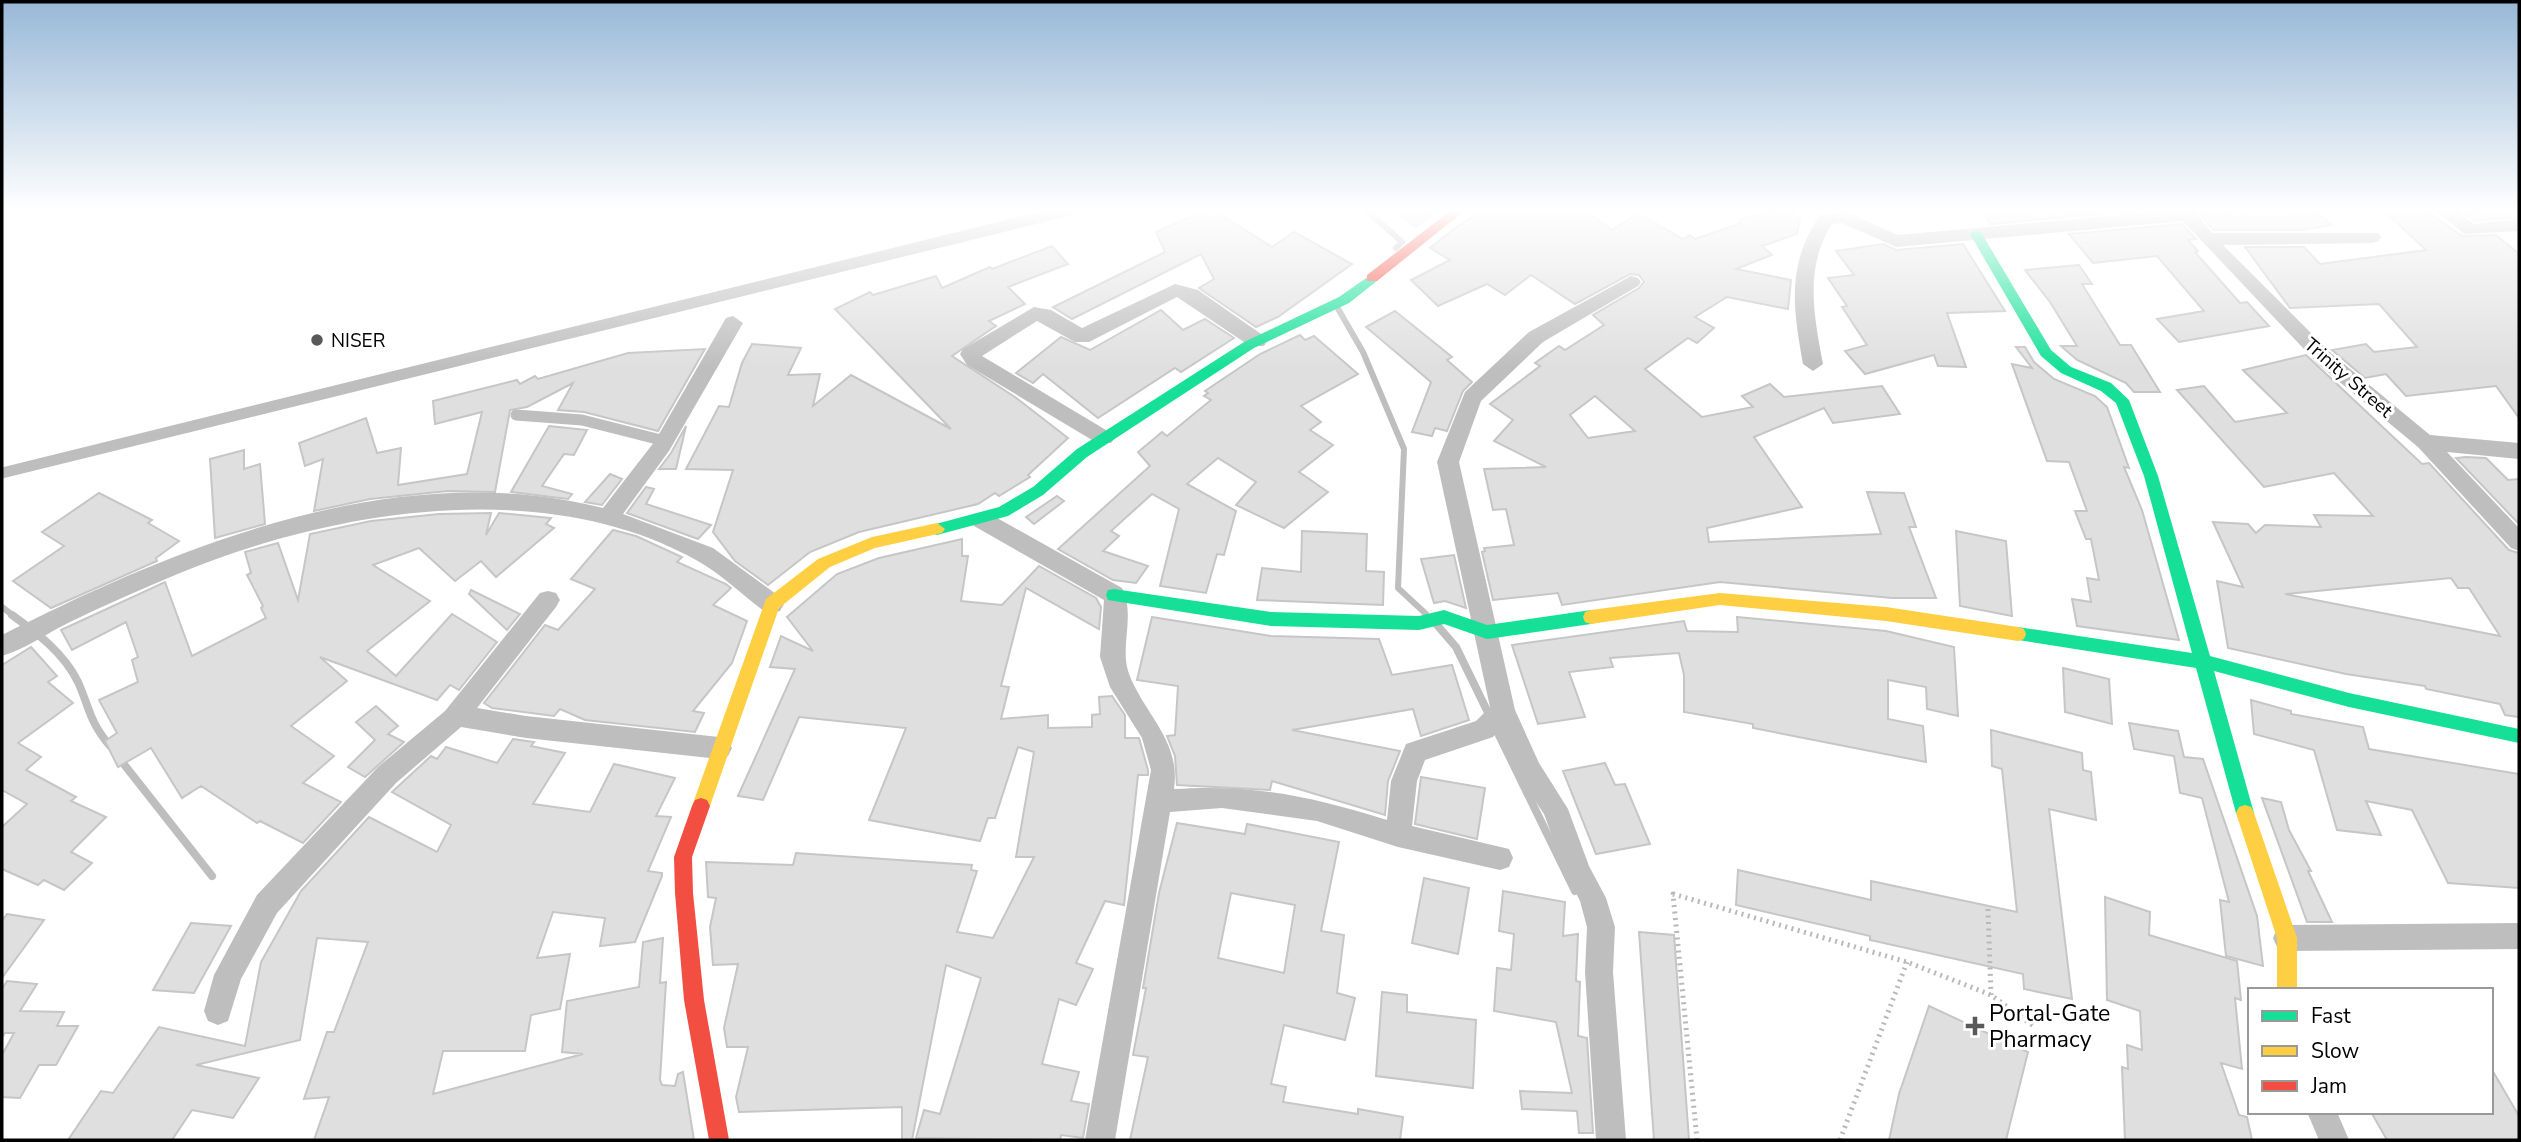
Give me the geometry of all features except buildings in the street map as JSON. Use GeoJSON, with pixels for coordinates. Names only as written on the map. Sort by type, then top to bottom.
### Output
{"type":"FeatureCollection","features":[{"type":"Feature","properties":{"kind":"street"},"geometry":{"type":"LineString","coordinates":[[719,1140],[691,979],[683,894],[683,857],[719,748],[772,604],[824,563],[872,543],[982,520],[1038,491],[1104,438],[1257,341],[1337,303],[1392,261]]}},
{"type":"Feature","properties":{"kind":"street"},"geometry":{"type":"LineString","coordinates":[[1805,261],[1804,312],[1813,364]]}},
{"type":"Feature","properties":{"kind":"street"},"geometry":{"type":"LineString","coordinates":[[1992,261],[2057,367],[2115,391],[2122,400],[2151,475],[2205,662],[2231,771],[2287,938],[2287,988]]}},
{"type":"Feature","properties":{"kind":"street","name":"Trinity Street"},"geometry":{"type":"LineString","coordinates":[[2229,261],[2325,359],[2425,442],[2519,542]]}},
{"type":"Feature","properties":{"kind":"street"},"geometry":{"type":"LineString","coordinates":[[1611,1140],[1599,972],[1601,927],[1593,898],[1578,871],[1555,809],[1495,718],[1487,632],[1448,461],[1472,397],[1536,337],[1631,282]]}},
{"type":"Feature","properties":{"kind":"street"},"geometry":{"type":"LineString","coordinates":[[1104,438],[974,360],[970,354],[1034,314],[1044,315],[1082,337],[1175,290],[1191,295],[1257,341]]}},
{"type":"Feature","properties":{"kind":"street"},"geometry":{"type":"LineString","coordinates":[[608,518],[665,441],[733,323]]}},
{"type":"Feature","properties":{"kind":"street"},"geometry":{"type":"LineString","coordinates":[[2425,442],[2519,452]]}},
{"type":"Feature","properties":{"kind":"street"},"geometry":{"type":"LineString","coordinates":[[2,646],[74,608],[254,538],[370,511],[457,502],[540,503],[608,518],[697,550],[772,604]]}},
{"type":"Feature","properties":{"kind":"street"},"geometry":{"type":"LineString","coordinates":[[982,520],[1114,595],[1271,619],[1419,623],[1444,617],[1487,632],[1720,599],[1743,599],[1899,616],[2205,662],[2349,700],[2519,736]]}},
{"type":"Feature","properties":{"kind":"street"},"geometry":{"type":"LineString","coordinates":[[1100,1140],[1164,769],[1153,735],[1119,680],[1112,657],[1117,609],[1114,595]]}},
{"type":"Feature","properties":{"kind":"street"},"geometry":{"type":"LineString","coordinates":[[218,1011],[228,975],[267,904],[387,775],[454,718],[548,600]]}},
{"type":"Feature","properties":{"kind":"street"},"geometry":{"type":"LineString","coordinates":[[454,718],[719,748]]}},
{"type":"Feature","properties":{"kind":"street"},"geometry":{"type":"LineString","coordinates":[[1398,835],[1404,781],[1415,751],[1495,718]]}},
{"type":"Feature","properties":{"kind":"street"},"geometry":{"type":"LineString","coordinates":[[1157,801],[1222,797],[1317,809],[1398,835],[1500,858]]}},
{"type":"Feature","properties":{"kind":"street"},"geometry":{"type":"LineString","coordinates":[[2287,938],[2519,936]]}},
{"type":"Feature","properties":{"kind":"street"},"geometry":{"type":"LineString","coordinates":[[2323,1114],[2334,1140]]}},
{"type":"Feature","properties":{"kind":"lane"},"geometry":{"type":"LineString","coordinates":[[2,473],[862,261]]}},
{"type":"Feature","properties":{"kind":"lane"},"geometry":{"type":"LineString","coordinates":[[516,415],[582,420],[665,441]]}},
{"type":"Feature","properties":{"kind":"path"},"geometry":{"type":"LineString","coordinates":[[1697,1140],[1673,894],[1907,962],[1991,995],[2035,1027]]}},
{"type":"Feature","properties":{"kind":"path"},"geometry":{"type":"LineString","coordinates":[[1988,909],[1991,995]]}},
{"type":"Feature","properties":{"kind":"path"},"geometry":{"type":"LineString","coordinates":[[1840,1140],[1907,962]]}},
{"type":"Feature","properties":{"kind":"waterway"},"geometry":{"type":"LineString","coordinates":[[1337,307],[1363,352],[1404,449],[1398,588],[1426,614]]}},
{"type":"Feature","properties":{"kind":"waterway"},"geometry":{"type":"LineString","coordinates":[[2,607],[15,617]]}},
{"type":"Feature","properties":{"kind":"waterway"},"geometry":{"type":"LineString","coordinates":[[12,615],[40,636],[65,662],[78,682],[94,722],[110,746]]}},
{"type":"Feature","properties":{"kind":"waterway"},"geometry":{"type":"LineString","coordinates":[[1437,625],[1456,647],[1575,891]]}},
{"type":"Feature","properties":{"kind":"waterway"},"geometry":{"type":"LineString","coordinates":[[119,758],[212,876]]}},
{"type":"Feature","properties":{"kind":"traffic: fast"},"geometry":{"type":"LineString","coordinates":[[1992,261],[2046,353],[2066,370],[2106,387],[2122,400],[2151,476],[2245,813]]}},
{"type":"Feature","properties":{"kind":"traffic: fast"},"geometry":{"type":"LineString","coordinates":[[937,529],[1003,512],[1038,491],[1082,453],[1249,345],[1344,300],[1372,278]]}},
{"type":"Feature","properties":{"kind":"traffic: fast"},"geometry":{"type":"LineString","coordinates":[[1114,595],[1271,619],[1419,623],[1444,617],[1487,632],[1591,617]]}},
{"type":"Feature","properties":{"kind":"traffic: fast"},"geometry":{"type":"LineString","coordinates":[[2018,634],[2205,662],[2349,700],[2519,736]]}},
{"type":"Feature","properties":{"kind":"traffic: slow"},"geometry":{"type":"LineString","coordinates":[[701,806],[772,604],[824,563],[872,543],[937,529]]}},
{"type":"Feature","properties":{"kind":"traffic: slow"},"geometry":{"type":"LineString","coordinates":[[1591,617],[1720,599],[1886,614],[2018,634]]}},
{"type":"Feature","properties":{"kind":"traffic: slow"},"geometry":{"type":"LineString","coordinates":[[2245,813],[2287,938],[2287,988]]}},
{"type":"Feature","properties":{"kind":"traffic: jam"},"geometry":{"type":"LineString","coordinates":[[1372,278],[1393,261]]}},
{"type":"Feature","properties":{"kind":"traffic: jam"},"geometry":{"type":"LineString","coordinates":[[701,806],[683,857],[684,893],[694,1000],[719,1140]]}},
{"type":"Feature","properties":{"kind":"place","name":"NISER"},"geometry":{"type":"Point","coordinates":[317,340]}},
{"type":"Feature","properties":{"kind":"place","name":"Portal-Gate Pharmacy"},"geometry":{"type":"Point","coordinates":[1975,1026]}}]}
